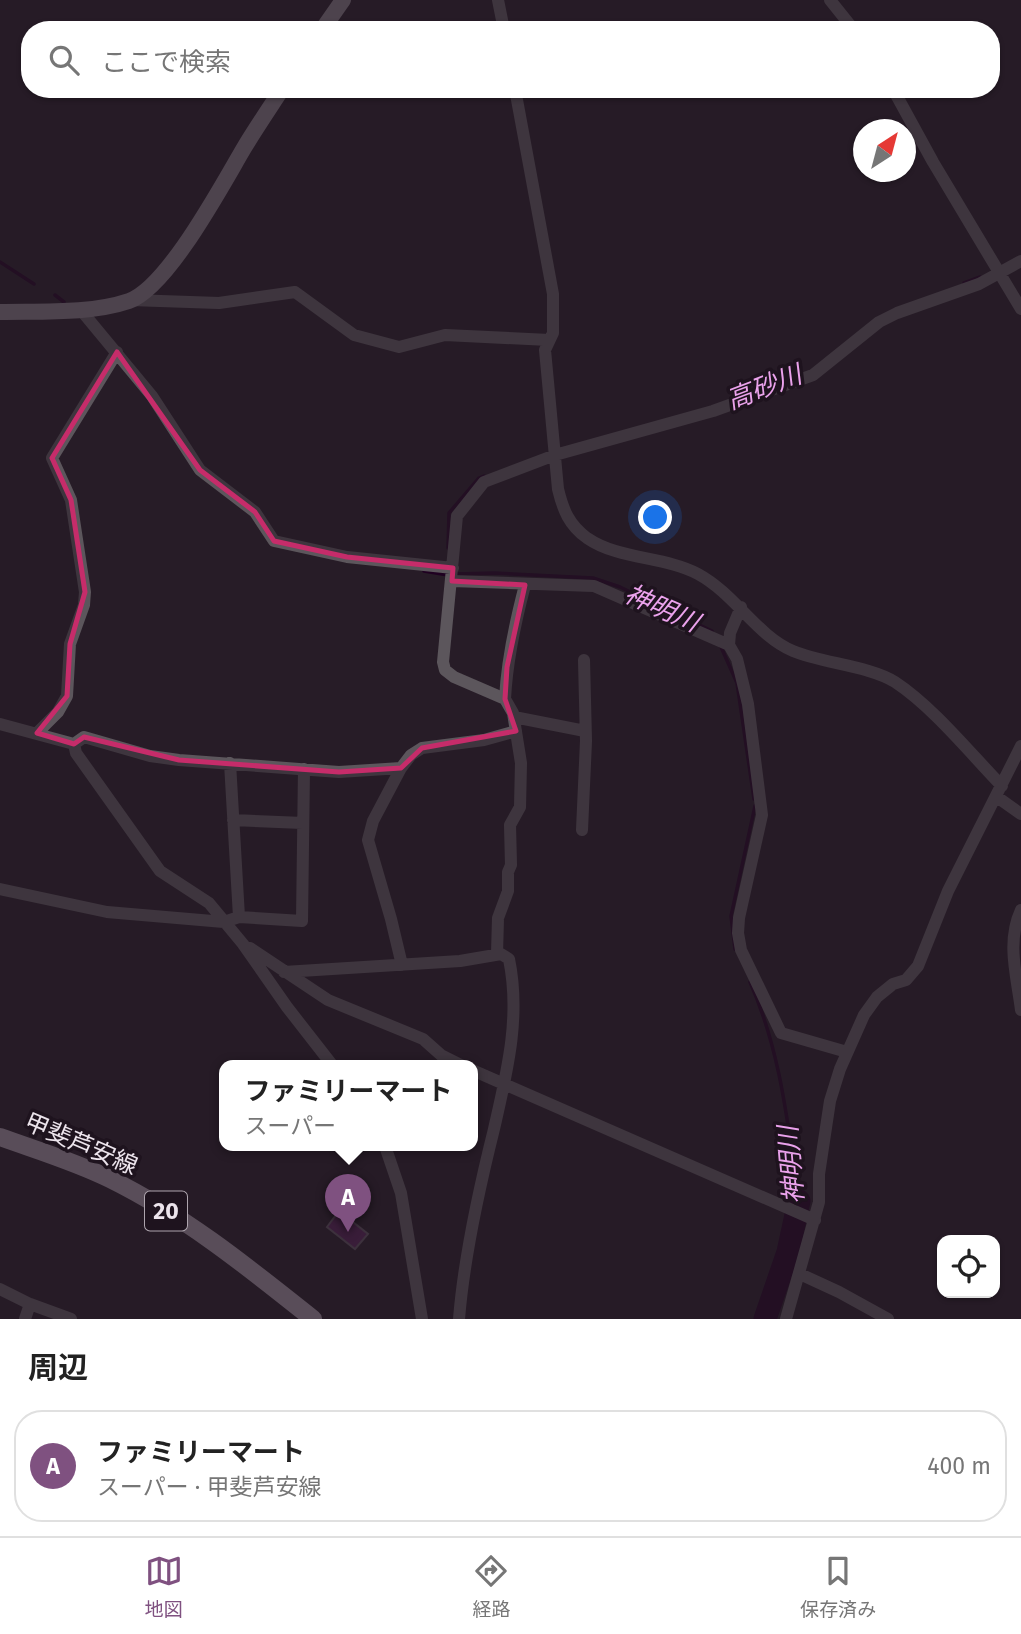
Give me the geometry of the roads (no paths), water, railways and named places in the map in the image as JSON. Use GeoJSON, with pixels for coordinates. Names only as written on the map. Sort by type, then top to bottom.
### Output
{"type":"FeatureCollection","features":[{"type":"Feature","properties":{"kind":"main road","name":"甲斐芦安線"},"geometry":{"type":"LineString","coordinates":[[0,1137],[108,1178],[148,1199],[203,1234],[313,1319]]}},
{"type":"Feature","properties":{"kind":"street"},"geometry":{"type":"LineString","coordinates":[[328,21],[343,0]]}},
{"type":"Feature","properties":{"kind":"street"},"geometry":{"type":"LineString","coordinates":[[498,0],[502,21]]}},
{"type":"Feature","properties":{"kind":"street"},"geometry":{"type":"LineString","coordinates":[[830,0],[847,21]]}},
{"type":"Feature","properties":{"kind":"street"},"geometry":{"type":"LineString","coordinates":[[131,300],[178,257],[276,98]]}},
{"type":"Feature","properties":{"kind":"street"},"geometry":{"type":"LineString","coordinates":[[516,98],[554,294],[553,333],[545,350],[563,510],[571,524],[601,546],[672,563],[696,573],[718,586],[777,643],[793,652],[891,679],[907,690],[1021,814]]}},
{"type":"Feature","properties":{"kind":"street"},"geometry":{"type":"LineString","coordinates":[[898,98],[1021,309]]}},
{"type":"Feature","properties":{"kind":"street"},"geometry":{"type":"LineString","coordinates":[[505,699],[454,677],[445,670],[443,662],[457,516],[484,482],[555,455],[713,411],[813,375],[880,322],[897,313],[979,284],[1021,261]]}},
{"type":"Feature","properties":{"kind":"street"},"geometry":{"type":"LineString","coordinates":[[0,312],[80,309],[131,300],[219,303],[295,292],[354,335],[399,347],[445,335],[549,340]]}},
{"type":"Feature","properties":{"kind":"street"},"geometry":{"type":"LineString","coordinates":[[80,309],[152,396],[200,470],[255,512],[274,541],[347,558],[453,575],[525,585],[594,586],[729,645]]}},
{"type":"Feature","properties":{"kind":"street"},"geometry":{"type":"LineString","coordinates":[[37,733],[58,712],[67,696],[70,644],[84,605],[85,592],[71,500],[52,458],[117,352]]}},
{"type":"Feature","properties":{"kind":"street"},"geometry":{"type":"LineString","coordinates":[[496,954],[498,918],[508,891],[511,864],[510,825],[520,807],[521,764],[514,717],[505,699],[513,630],[525,585]]}},
{"type":"Feature","properties":{"kind":"street"},"geometry":{"type":"LineString","coordinates":[[741,607],[730,633],[729,645],[737,659],[748,704],[762,815],[739,918],[741,950],[781,1033],[847,1052]]}},
{"type":"Feature","properties":{"kind":"street"},"geometry":{"type":"LineString","coordinates":[[582,830],[584,660]]}},
{"type":"Feature","properties":{"kind":"street"},"geometry":{"type":"LineString","coordinates":[[514,717],[585,731]]}},
{"type":"Feature","properties":{"kind":"street"},"geometry":{"type":"LineString","coordinates":[[0,724],[74,744],[85,737],[150,756],[339,772],[401,768]]}},
{"type":"Feature","properties":{"kind":"street"},"geometry":{"type":"LineString","coordinates":[[402,965],[368,840],[373,821],[401,768],[411,755],[422,748],[485,740],[516,731]]}},
{"type":"Feature","properties":{"kind":"street"},"geometry":{"type":"LineString","coordinates":[[74,744],[76,753],[160,871],[209,903],[243,944],[286,1007],[328,1060]]}},
{"type":"Feature","properties":{"kind":"street"},"geometry":{"type":"LineString","coordinates":[[786,1319],[820,1202],[819,1174],[830,1101],[847,1052],[864,1015],[877,997],[893,984],[906,980],[918,966],[948,891],[1021,746]]}},
{"type":"Feature","properties":{"kind":"street"},"geometry":{"type":"LineString","coordinates":[[230,763],[239,917]]}},
{"type":"Feature","properties":{"kind":"street"},"geometry":{"type":"LineString","coordinates":[[0,888],[107,912],[225,922],[239,917],[302,921],[304,769]]}},
{"type":"Feature","properties":{"kind":"street"},"geometry":{"type":"LineString","coordinates":[[233,820],[303,823]]}},
{"type":"Feature","properties":{"kind":"street"},"geometry":{"type":"LineString","coordinates":[[1021,910],[1017,918],[1013,957],[1021,1010]]}},
{"type":"Feature","properties":{"kind":"street"},"geometry":{"type":"LineString","coordinates":[[243,944],[328,1000],[423,1039],[451,1060]]}},
{"type":"Feature","properties":{"kind":"street"},"geometry":{"type":"LineString","coordinates":[[284,972],[460,961],[496,954],[509,959],[514,984],[514,1019],[505,1086],[493,1130],[461,1290],[459,1319]]}},
{"type":"Feature","properties":{"kind":"street"},"geometry":{"type":"LineString","coordinates":[[478,1073],[814,1220]]}},
{"type":"Feature","properties":{"kind":"street"},"geometry":{"type":"LineString","coordinates":[[387,1151],[401,1193],[422,1319]]}},
{"type":"Feature","properties":{"kind":"street"},"geometry":{"type":"LineString","coordinates":[[800,1274],[888,1319]]}},
{"type":"Feature","properties":{"kind":"street"},"geometry":{"type":"LineString","coordinates":[[0,1289],[30,1304],[71,1319]]}},
{"type":"Feature","properties":{"kind":"street"},"geometry":{"type":"LineString","coordinates":[[25,1319],[30,1304]]}},
{"type":"Feature","properties":{"kind":"waterway","name":"神明川"},"geometry":{"type":"LineString","coordinates":[[0,262],[34,284]]}},
{"type":"Feature","properties":{"kind":"waterway","name":"高砂川"},"geometry":{"type":"LineString","coordinates":[[964,283],[980,277]]}},
{"type":"Feature","properties":{"kind":"waterway","name":"神明川"},"geometry":{"type":"LineString","coordinates":[[55,295],[64,302]]}},
{"type":"Feature","properties":{"kind":"waterway","name":"高砂川"},"geometry":{"type":"LineString","coordinates":[[448,548],[449,513],[479,478],[484,476]]}},
{"type":"Feature","properties":{"kind":"waterway","name":"神明川"},"geometry":{"type":"LineString","coordinates":[[424,571],[448,575]]}},
{"type":"Feature","properties":{"kind":"waterway","name":"神明川"},"geometry":{"type":"LineString","coordinates":[[455,574],[494,573],[593,578],[620,587],[712,631]]}},
{"type":"Feature","properties":{"kind":"waterway","name":"神明川"},"geometry":{"type":"LineString","coordinates":[[721,647],[737,683],[754,799]]}},
{"type":"Feature","properties":{"kind":"waterway","name":"神明川"},"geometry":{"type":"LineString","coordinates":[[735,949],[731,916],[755,806]]}},
{"type":"Feature","properties":{"kind":"waterway","name":"神明川"},"geometry":{"type":"LineString","coordinates":[[750,982],[761,1008],[776,1062],[799,1201]]}},
{"type":"Feature","properties":{"kind":"waterway","name":"神明川"},"geometry":{"type":"LineString","coordinates":[[765,1319],[788,1252],[799,1201]]}},
{"type":"Feature","properties":{"kind":"place","name":"ファミリーマート"},"geometry":{"type":"Point","coordinates":[348,1232]}}]}
